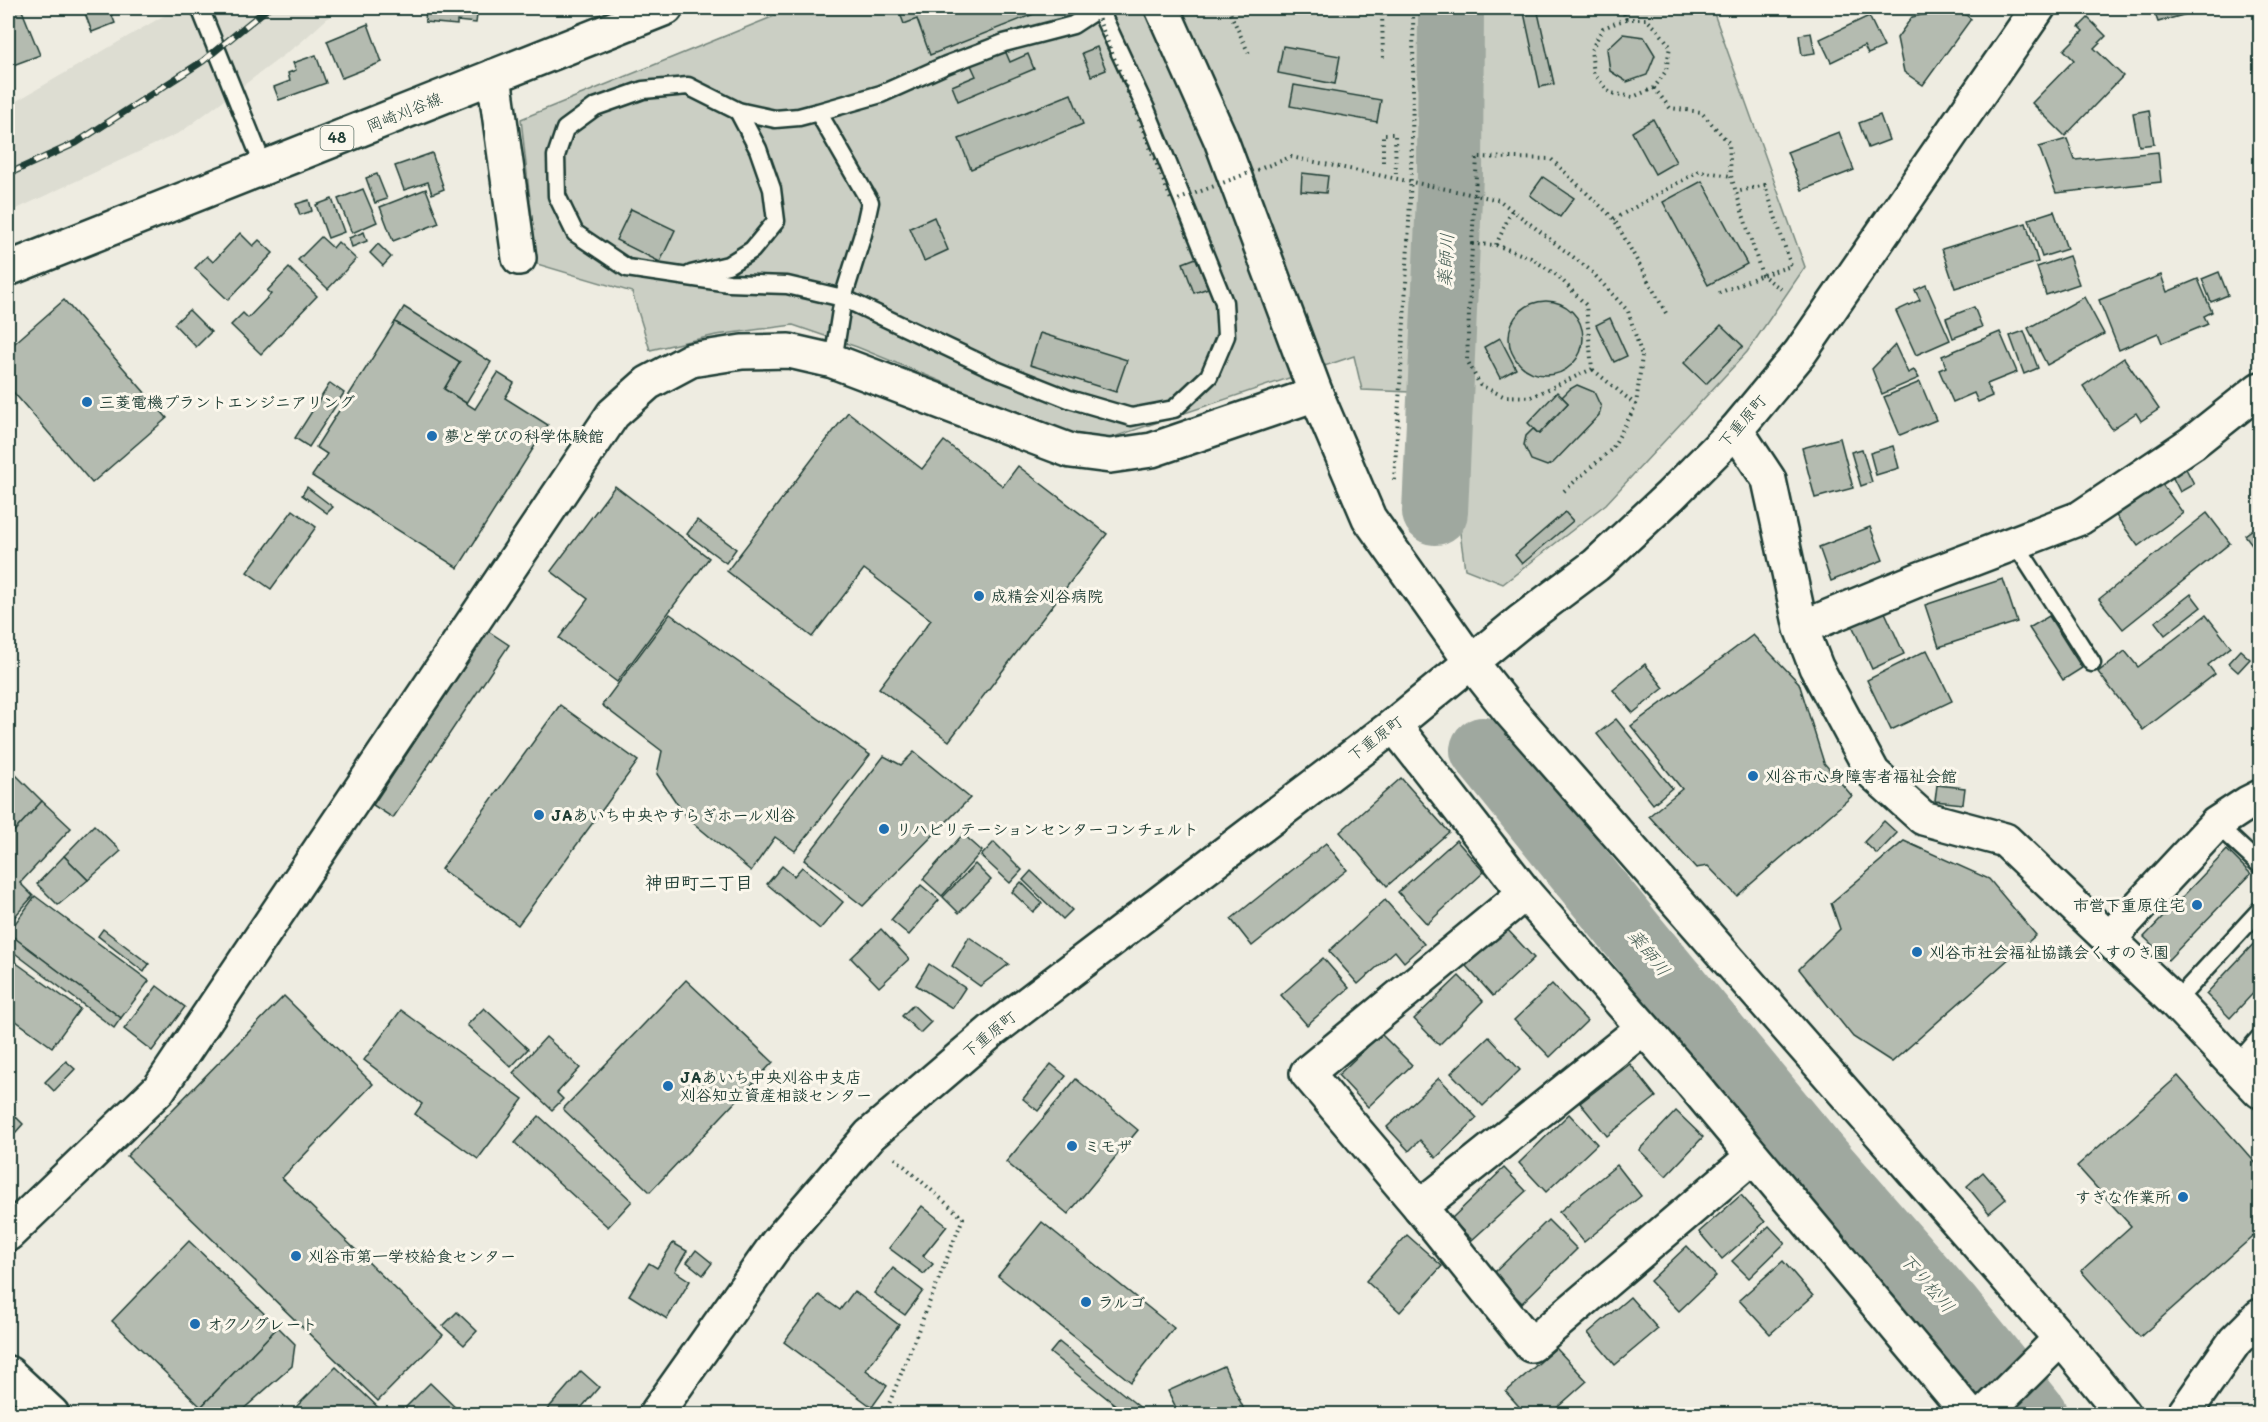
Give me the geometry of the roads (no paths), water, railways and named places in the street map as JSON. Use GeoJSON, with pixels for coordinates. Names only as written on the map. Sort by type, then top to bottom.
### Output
{"type":"FeatureCollection","features":[{"type":"Feature","properties":{"kind":"street","name":"岡崎刈谷線"},"geometry":{"type":"LineString","coordinates":[[8,269],[666,8]]}},
{"type":"Feature","properties":{"kind":"street"},"geometry":{"type":"LineString","coordinates":[[1162,8],[1221,140],[1316,394],[1369,518],[1471,662],[1517,719],[2060,1339],[2123,1414]]}},
{"type":"Feature","properties":{"kind":"street","name":"下重原町"},"geometry":{"type":"LineString","coordinates":[[656,1414],[777,1243],[870,1135],[994,1029],[1394,725],[1596,564],[1670,496],[1736,430],[1800,353],[2038,8]]}},
{"type":"Feature","properties":{"kind":"street"},"geometry":{"type":"LineString","coordinates":[[494,76],[519,258]]}},
{"type":"Feature","properties":{"kind":"street"},"geometry":{"type":"LineString","coordinates":[[8,1234],[159,1089],[614,414],[648,383],[691,360],[742,352],[789,351],[833,361],[1071,451],[1110,456],[1152,450],[1316,394]]}},
{"type":"Feature","properties":{"kind":"street"},"geometry":{"type":"LineString","coordinates":[[1801,628],[2080,518],[2192,443],[2260,389]]}},
{"type":"Feature","properties":{"kind":"street"},"geometry":{"type":"LineString","coordinates":[[1736,430],[1769,480],[1801,628],[1816,667],[1873,773],[1923,818],[2005,840],[2175,1002],[2260,1091]]}},
{"type":"Feature","properties":{"kind":"street"},"geometry":{"type":"LineString","coordinates":[[1394,725],[1525,893],[1692,1083],[1970,1414]]}},
{"type":"Feature","properties":{"kind":"street"},"geometry":{"type":"LineString","coordinates":[[2109,939],[2216,824],[2247,802],[2260,797]]}},
{"type":"Feature","properties":{"kind":"street"},"geometry":{"type":"LineString","coordinates":[[1525,893],[1307,1073],[1420,1207],[1531,1345],[1752,1157]]}},
{"type":"Feature","properties":{"kind":"street"},"geometry":{"type":"LineString","coordinates":[[1420,1207],[1643,1028]]}},
{"type":"Feature","properties":{"kind":"street"},"geometry":{"type":"LineString","coordinates":[[2184,1414],[2235,1341],[2260,1316]]}},
{"type":"Feature","properties":{"kind":"street"},"geometry":{"type":"LineString","coordinates":[[1985,1414],[2060,1339]]}},
{"type":"Feature","properties":{"kind":"street"},"geometry":{"type":"LineString","coordinates":[[8,1373],[52,1414]]}},
{"type":"Feature","properties":{"kind":"lane"},"geometry":{"type":"LineString","coordinates":[[200,8],[264,167]]}},
{"type":"Feature","properties":{"kind":"lane"},"geometry":{"type":"LineString","coordinates":[[1099,8],[1150,120],[1224,302],[1226,336],[1209,376],[1174,409],[1131,417],[1069,399],[991,368],[843,298],[787,285],[729,283],[627,268],[575,233],[557,196],[556,156],[565,129],[595,107],[644,90],[688,86],[738,111],[775,119],[799,117],[818,112],[881,94],[946,65],[1004,43],[1073,25],[1099,8]]}},
{"type":"Feature","properties":{"kind":"lane"},"geometry":{"type":"LineString","coordinates":[[681,276],[728,265],[752,250],[776,222],[772,189],[758,149],[738,111]]}},
{"type":"Feature","properties":{"kind":"lane"},"geometry":{"type":"LineString","coordinates":[[818,112],[870,202],[863,234],[843,298],[833,361]]}},
{"type":"Feature","properties":{"kind":"lane"},"geometry":{"type":"LineString","coordinates":[[2015,543],[2092,663]]}},
{"type":"Feature","properties":{"kind":"lane"},"geometry":{"type":"LineString","coordinates":[[2216,824],[2260,865]]}},
{"type":"Feature","properties":{"kind":"lane"},"geometry":{"type":"LineString","coordinates":[[2175,1002],[2260,910]]}},
{"type":"Feature","properties":{"kind":"lane"},"geometry":{"type":"LineString","coordinates":[[2236,1065],[2260,1038]]}},
{"type":"Feature","properties":{"kind":"waterway","name":"薬師川"},"geometry":{"type":"LineString","coordinates":[[1435,512],[1450,175],[1451,8]]}},
{"type":"Feature","properties":{"kind":"waterway","name":"薬師川"},"geometry":{"type":"LineString","coordinates":[[1483,750],[1815,1156],[1949,1309],[2034,1414]]}},
{"type":"Feature","properties":{"kind":"railway"},"geometry":{"type":"LineString","coordinates":[[8,174],[76,143],[203,61],[268,8]]}},
{"type":"Feature","properties":{"kind":"place","name":"三菱電機プラントエンジニアリング"},"geometry":{"type":"Point","coordinates":[87,402]}},
{"type":"Feature","properties":{"kind":"place","name":"夢と学びの科学体験館"},"geometry":{"type":"Point","coordinates":[432,436]}},
{"type":"Feature","properties":{"kind":"place","name":"成精会刈谷病院"},"geometry":{"type":"Point","coordinates":[979,596]}},
{"type":"Feature","properties":{"kind":"place","name":"刈谷市心身障害者福祉会館"},"geometry":{"type":"Point","coordinates":[1753,776]}},
{"type":"Feature","properties":{"kind":"place","name":"JAあいち中央やすらぎホール刈谷"},"geometry":{"type":"Point","coordinates":[539,815]}},
{"type":"Feature","properties":{"kind":"place","name":"リハビリテーションセンターコンチェルト"},"geometry":{"type":"Point","coordinates":[884,829]}},
{"type":"Feature","properties":{"kind":"place","name":"市営下重原住宅"},"geometry":{"type":"Point","coordinates":[2197,905]}},
{"type":"Feature","properties":{"kind":"place","name":"刈谷市社会福祉協議会くすのき園"},"geometry":{"type":"Point","coordinates":[1917,952]}},
{"type":"Feature","properties":{"kind":"place","name":"JAあいち中央刈谷中支店 刈谷知立資産相談センター"},"geometry":{"type":"Point","coordinates":[668,1086]}},
{"type":"Feature","properties":{"kind":"place","name":"ミモザ"},"geometry":{"type":"Point","coordinates":[1072,1146]}},
{"type":"Feature","properties":{"kind":"place","name":"すぎな作業所"},"geometry":{"type":"Point","coordinates":[2183,1197]}},
{"type":"Feature","properties":{"kind":"place","name":"刈谷市第一学校給食センター"},"geometry":{"type":"Point","coordinates":[296,1256]}},
{"type":"Feature","properties":{"kind":"place","name":"ラルゴ"},"geometry":{"type":"Point","coordinates":[1086,1302]}},
{"type":"Feature","properties":{"kind":"place","name":"オクノグレート"},"geometry":{"type":"Point","coordinates":[195,1324]}},
{"type":"Feature","properties":{"kind":"district","name":"神田町二丁目"},"geometry":{"type":"Point","coordinates":[699,883]}},
{"type":"Feature","properties":{"kind":"water label","name":"下り松川"},"geometry":{"type":"Point","coordinates":[1927,1283]}}]}
